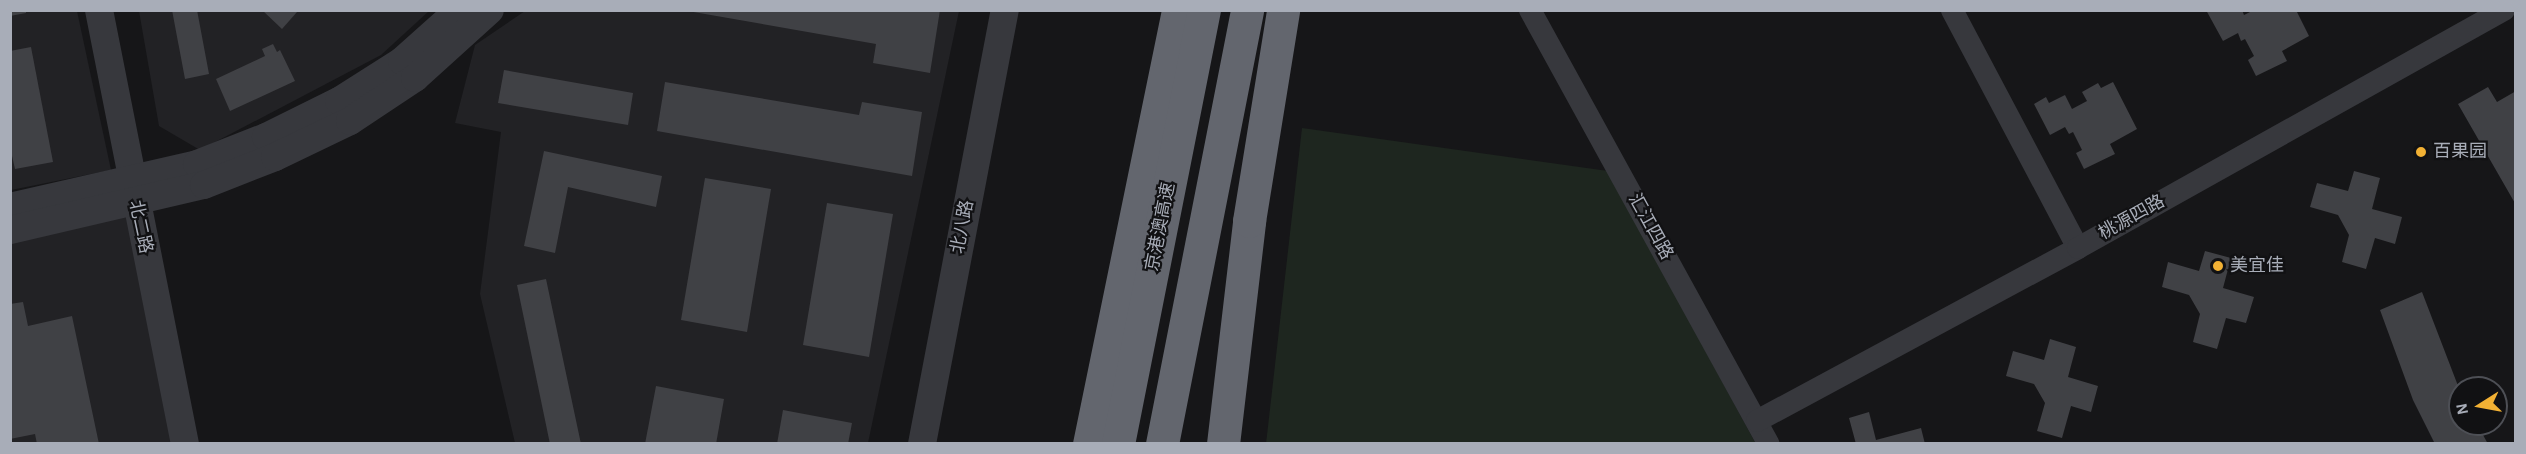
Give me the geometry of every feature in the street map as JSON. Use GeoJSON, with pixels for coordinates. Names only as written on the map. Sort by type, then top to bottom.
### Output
{"type":"FeatureCollection","features":[{"type":"Feature","properties":{"kind":"highway"},"geometry":{"type":"LineString","coordinates":[[1089,444],[1178,10]]}},
{"type":"Feature","properties":{"kind":"highway","name":"京港澳高速"},"geometry":{"type":"LineString","coordinates":[[1118,444],[1204,10]]}},
{"type":"Feature","properties":{"kind":"highway"},"geometry":{"type":"LineString","coordinates":[[1162,444],[1247,10]]}},
{"type":"Feature","properties":{"kind":"highway"},"geometry":{"type":"LineString","coordinates":[[1223,444],[1249,221],[1283,10]]}},
{"type":"Feature","properties":{"kind":"street","name":"北二路"},"geometry":{"type":"LineString","coordinates":[[99,10],[133,193],[185,444]]}},
{"type":"Feature","properties":{"kind":"street"},"geometry":{"type":"LineString","coordinates":[[10,230],[133,193],[196,164],[266,137],[339,101],[402,61],[459,10]]}},
{"type":"Feature","properties":{"kind":"street"},"geometry":{"type":"LineString","coordinates":[[10,207],[204,186],[350,121],[415,78],[490,10]]}},
{"type":"Feature","properties":{"kind":"street","name":"北八路"},"geometry":{"type":"LineString","coordinates":[[902,444],[984,10]]}},
{"type":"Feature","properties":{"kind":"street","name":"北八路"},"geometry":{"type":"LineString","coordinates":[[922,444],[1005,10]]}},
{"type":"Feature","properties":{"kind":"street","name":"汇江四路"},"geometry":{"type":"LineString","coordinates":[[1530,10],[1769,444]]}},
{"type":"Feature","properties":{"kind":"street"},"geometry":{"type":"LineString","coordinates":[[1952,10],[2079,248]]}},
{"type":"Feature","properties":{"kind":"street","name":"桃源四路"},"geometry":{"type":"LineString","coordinates":[[1757,421],[2079,248],[2504,10]]}},
{"type":"Feature","properties":{"kind":"shaded area"},"geometry":{"type":"Polygon","coordinates":[[[11,11],[77,11],[111,170],[11,190],[11,11]]]}},
{"type":"Feature","properties":{"kind":"shaded area"},"geometry":{"type":"Polygon","coordinates":[[[139,11],[429,11],[381,55],[200,150],[159,126],[139,11]]]}},
{"type":"Feature","properties":{"kind":"shaded area"},"geometry":{"type":"Polygon","coordinates":[[[525,11],[959,11],[868,443],[515,443],[480,294],[501,132],[455,123],[475,45],[525,11]]]}},
{"type":"Feature","properties":{"kind":"shaded area"},"geometry":{"type":"Polygon","coordinates":[[[1302,128],[1608,171],[1756,444],[1266,444],[1302,128]]]}},
{"type":"Feature","properties":{"kind":"shaded area"},"geometry":{"type":"Polygon","coordinates":[[[128,214],[175,443],[11,443],[10,239],[128,214]]]}},
{"type":"Feature","properties":{"kind":"building"},"geometry":{"type":"Polygon","coordinates":[[[10,10],[26,10],[26,13],[10,16],[10,10]]]}},
{"type":"Feature","properties":{"kind":"building"},"geometry":{"type":"Polygon","coordinates":[[[172,10],[197,10],[209,74],[185,79],[172,10]]]}},
{"type":"Feature","properties":{"kind":"building"},"geometry":{"type":"Polygon","coordinates":[[[262,10],[296,10],[297,12],[282,29],[262,10]]]}},
{"type":"Feature","properties":{"kind":"building"},"geometry":{"type":"Polygon","coordinates":[[[682,10],[940,10],[930,73],[873,63],[876,44],[682,10]]]}},
{"type":"Feature","properties":{"kind":"building"},"geometry":{"type":"Polygon","coordinates":[[[2206,10],[2242,10],[2244,15],[2254,10],[2296,10],[2309,36],[2282,51],[2287,61],[2256,76],[2248,60],[2254,56],[2245,39],[2241,41],[2238,33],[2223,41],[2206,10]]]}},
{"type":"Feature","properties":{"kind":"building"},"geometry":{"type":"Polygon","coordinates":[[[273,44],[277,52],[280,50],[295,81],[230,111],[216,79],[265,56],[262,49],[273,44]]]}},
{"type":"Feature","properties":{"kind":"building"},"geometry":{"type":"Polygon","coordinates":[[[31,47],[53,162],[15,169],[10,147],[10,51],[31,47]]]}},
{"type":"Feature","properties":{"kind":"building"},"geometry":{"type":"Polygon","coordinates":[[[504,70],[633,93],[628,125],[498,103],[504,70]]]}},
{"type":"Feature","properties":{"kind":"building"},"geometry":{"type":"Polygon","coordinates":[[[665,82],[859,115],[862,102],[922,112],[912,176],[657,131],[665,82]]]}},
{"type":"Feature","properties":{"kind":"building"},"geometry":{"type":"Polygon","coordinates":[[[2113,82],[2137,129],[2110,144],[2115,154],[2084,169],[2076,153],[2082,150],[2073,132],[2069,134],[2065,127],[2050,135],[2034,104],[2046,97],[2049,103],[2065,95],[2072,109],[2087,101],[2082,92],[2098,83],[2101,88],[2113,82]]]}},
{"type":"Feature","properties":{"kind":"building"},"geometry":{"type":"Polygon","coordinates":[[[2488,87],[2497,102],[2516,91],[2516,205],[2458,104],[2488,87]]]}},
{"type":"Feature","properties":{"kind":"building"},"geometry":{"type":"Polygon","coordinates":[[[544,151],[662,176],[656,207],[568,187],[555,253],[524,246],[544,151]]]}},
{"type":"Feature","properties":{"kind":"building"},"geometry":{"type":"Polygon","coordinates":[[[2354,171],[2380,178],[2372,209],[2402,217],[2395,244],[2375,238],[2366,269],[2342,262],[2349,235],[2338,215],[2310,207],[2317,183],[2348,191],[2354,171]]]}},
{"type":"Feature","properties":{"kind":"building"},"geometry":{"type":"Polygon","coordinates":[[[705,178],[771,189],[747,332],[681,320],[705,178]]]}},
{"type":"Feature","properties":{"kind":"building"},"geometry":{"type":"Polygon","coordinates":[[[827,203],[893,214],[869,357],[803,345],[827,203]]]}},
{"type":"Feature","properties":{"kind":"building"},"geometry":{"type":"Polygon","coordinates":[[[2205,251],[2231,258],[2223,288],[2254,297],[2246,323],[2226,318],[2217,349],[2193,342],[2200,314],[2189,295],[2162,287],[2168,262],[2199,271],[2205,251]]]}},
{"type":"Feature","properties":{"kind":"building"},"geometry":{"type":"Polygon","coordinates":[[[546,279],[581,444],[550,444],[517,285],[546,279]]]}},
{"type":"Feature","properties":{"kind":"building"},"geometry":{"type":"Polygon","coordinates":[[[2422,292],[2454,376],[2448,376],[2448,436],[2484,436],[2488,444],[2435,444],[2413,400],[2380,310],[2422,292]]]}},
{"type":"Feature","properties":{"kind":"building"},"geometry":{"type":"Polygon","coordinates":[[[23,302],[28,326],[72,316],[99,444],[37,444],[35,434],[10,439],[10,304],[23,302]]]}},
{"type":"Feature","properties":{"kind":"building"},"geometry":{"type":"Polygon","coordinates":[[[2050,339],[2076,347],[2068,377],[2098,386],[2091,412],[2071,406],[2062,438],[2037,431],[2045,403],[2034,384],[2006,376],[2013,351],[2044,360],[2050,339]]]}},
{"type":"Feature","properties":{"kind":"building"},"geometry":{"type":"Polygon","coordinates":[[[656,386],[724,399],[716,444],[645,444],[656,386]]]}},
{"type":"Feature","properties":{"kind":"building"},"geometry":{"type":"Polygon","coordinates":[[[783,410],[852,423],[848,444],[777,444],[783,410]]]}},
{"type":"Feature","properties":{"kind":"building"},"geometry":{"type":"Polygon","coordinates":[[[1869,412],[1876,440],[1921,428],[1925,444],[1856,444],[1849,418],[1869,412]]]}},
{"type":"Feature","properties":{"kind":"place","name":"百果园"},"geometry":{"type":"Point","coordinates":[2421,152]}},
{"type":"Feature","properties":{"kind":"place","name":"美宜佳"},"geometry":{"type":"Point","coordinates":[2218,266]}}]}
